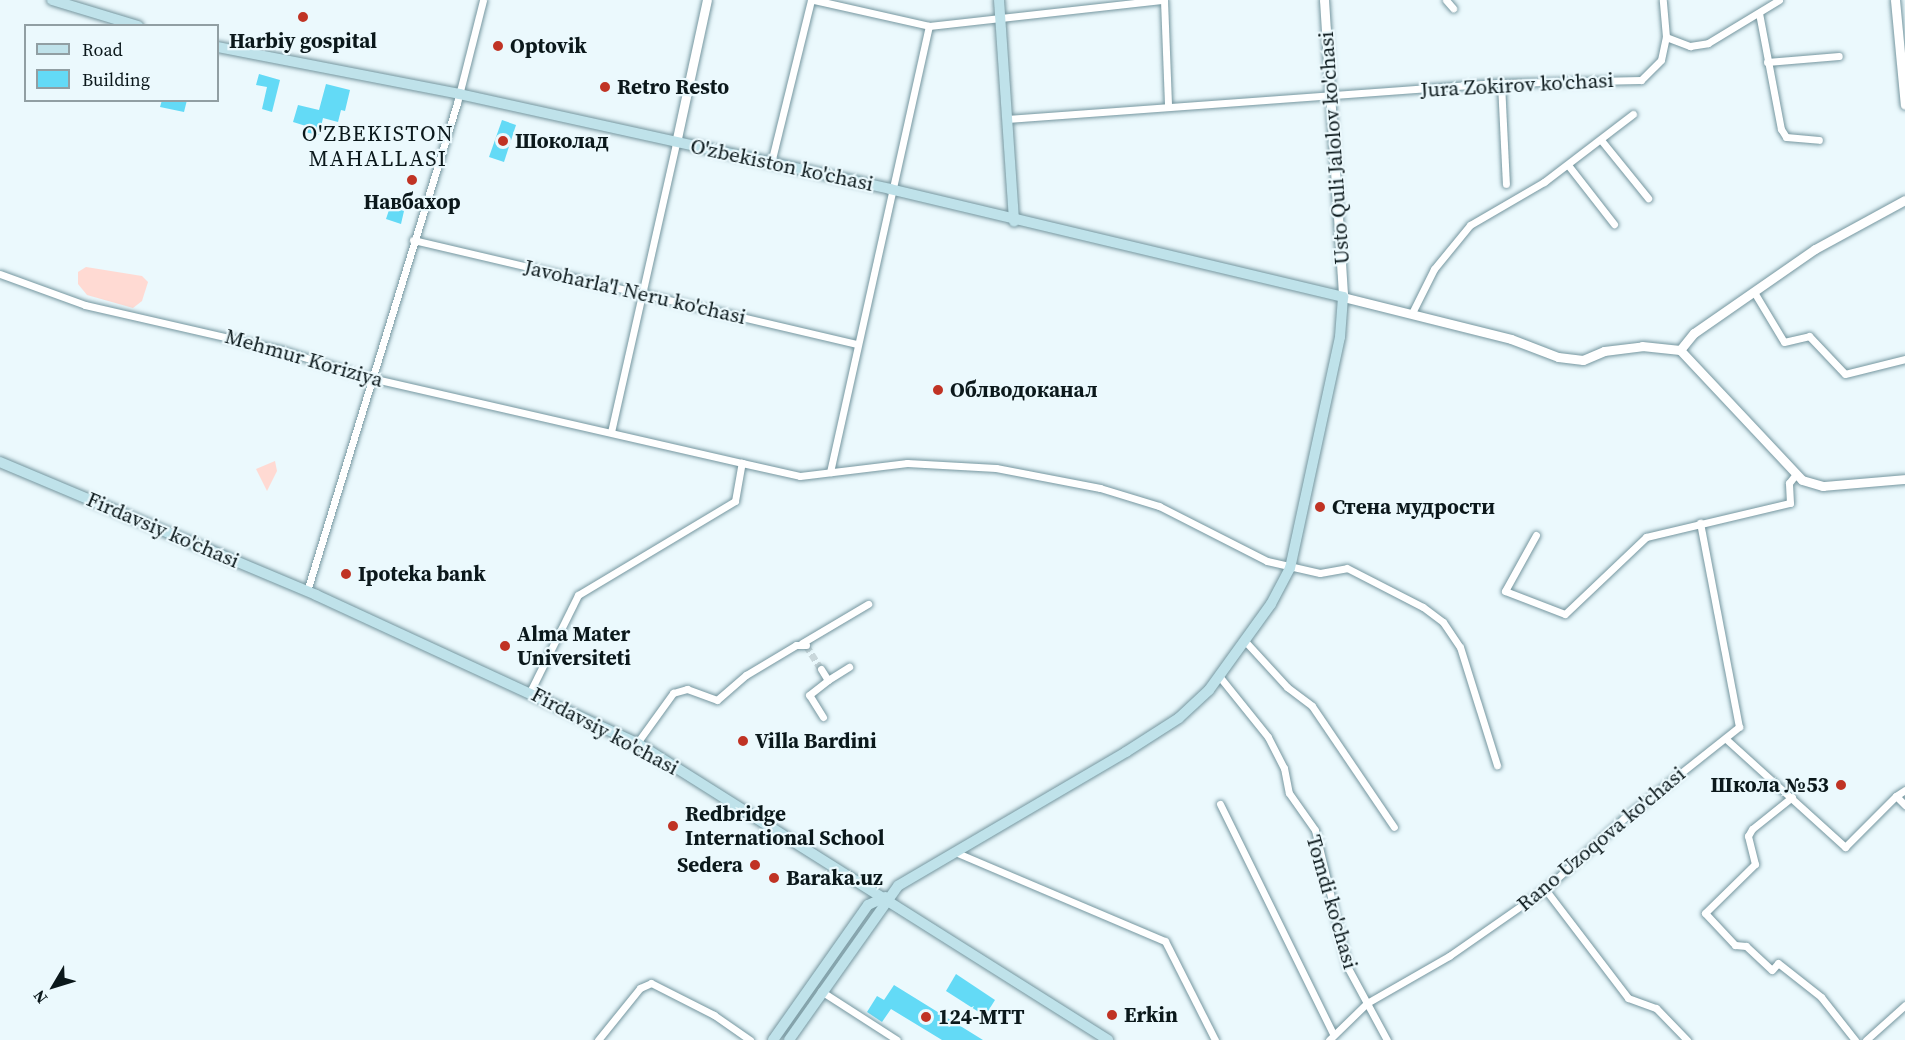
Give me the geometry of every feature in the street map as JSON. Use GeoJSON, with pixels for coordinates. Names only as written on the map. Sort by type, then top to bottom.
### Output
{"type":"FeatureCollection","features":[{"type":"Feature","properties":{"kind":"main road"},"geometry":{"type":"LineString","coordinates":[[52,0],[131,24]]}},
{"type":"Feature","properties":{"kind":"main road"},"geometry":{"type":"LineString","coordinates":[[999,0],[1014,221]]}},
{"type":"Feature","properties":{"kind":"main road","name":"O'zbekiston ko'chasi"},"geometry":{"type":"LineString","coordinates":[[219,47],[459,94],[890,189],[1014,221],[1343,297]]}},
{"type":"Feature","properties":{"kind":"main road"},"geometry":{"type":"LineString","coordinates":[[773,1040],[868,905],[886,897],[953,851],[1179,718],[1219,676],[1290,568],[1340,338],[1343,297]]}},
{"type":"Feature","properties":{"kind":"main road","name":"Firdavsiy ko'chasi"},"geometry":{"type":"LineString","coordinates":[[0,462],[307,591],[531,690],[638,743],[886,897],[1108,1040]]}},
{"type":"Feature","properties":{"kind":"main road"},"geometry":{"type":"LineString","coordinates":[[789,1040],[886,897]]}},
{"type":"Feature","properties":{"kind":"street"},"geometry":{"type":"LineString","coordinates":[[307,591],[459,94],[483,0]]}},
{"type":"Feature","properties":{"kind":"street"},"geometry":{"type":"LineString","coordinates":[[611,432],[640,293],[707,0]]}},
{"type":"Feature","properties":{"kind":"street"},"geometry":{"type":"LineString","coordinates":[[771,163],[812,0],[930,26],[999,16],[1163,0],[1168,106]]}},
{"type":"Feature","properties":{"kind":"street","name":"Usto Quli Jalolov ko'chasi"},"geometry":{"type":"LineString","coordinates":[[1324,0],[1343,297]]}},
{"type":"Feature","properties":{"kind":"street"},"geometry":{"type":"LineString","coordinates":[[1446,0],[1453,8]]}},
{"type":"Feature","properties":{"kind":"street","name":"Jura Zokirov ko'chasi"},"geometry":{"type":"LineString","coordinates":[[1007,119],[1500,83],[1641,80],[1661,60],[1666,37],[1663,0]]}},
{"type":"Feature","properties":{"kind":"street"},"geometry":{"type":"LineString","coordinates":[[1666,37],[1690,46],[1708,43],[1759,13],[1768,4],[1779,0]]}},
{"type":"Feature","properties":{"kind":"street"},"geometry":{"type":"LineString","coordinates":[[1895,0],[1905,105]]}},
{"type":"Feature","properties":{"kind":"street"},"geometry":{"type":"LineString","coordinates":[[1759,13],[1767,62],[1786,137],[1819,140]]}},
{"type":"Feature","properties":{"kind":"street"},"geometry":{"type":"LineString","coordinates":[[830,472],[890,189],[930,26]]}},
{"type":"Feature","properties":{"kind":"street"},"geometry":{"type":"LineString","coordinates":[[1767,62],[1839,56]]}},
{"type":"Feature","properties":{"kind":"street"},"geometry":{"type":"LineString","coordinates":[[1500,83],[1506,184]]}},
{"type":"Feature","properties":{"kind":"street"},"geometry":{"type":"LineString","coordinates":[[1413,313],[1434,268],[1470,225],[1569,165],[1633,114]]}},
{"type":"Feature","properties":{"kind":"street"},"geometry":{"type":"LineString","coordinates":[[1601,140],[1648,198]]}},
{"type":"Feature","properties":{"kind":"street"},"geometry":{"type":"LineString","coordinates":[[1569,165],[1614,224]]}},
{"type":"Feature","properties":{"kind":"street"},"geometry":{"type":"LineString","coordinates":[[1680,350],[1694,333],[1815,249],[1905,200]]}},
{"type":"Feature","properties":{"kind":"street","name":"Javoharla'l Neru ko'chasi"},"geometry":{"type":"LineString","coordinates":[[413,240],[857,344]]}},
{"type":"Feature","properties":{"kind":"street","name":"Mehmur Koriziya"},"geometry":{"type":"LineString","coordinates":[[0,274],[37,284],[85,305],[201,330],[371,378],[800,476],[907,463],[996,468],[1100,488],[1159,506],[1290,568],[1320,573],[1347,568],[1443,622],[1460,647],[1497,765]]}},
{"type":"Feature","properties":{"kind":"street"},"geometry":{"type":"LineString","coordinates":[[1754,292],[1785,342],[1809,336],[1845,374],[1905,359]]}},
{"type":"Feature","properties":{"kind":"street"},"geometry":{"type":"LineString","coordinates":[[1343,297],[1511,339],[1558,357],[1583,360],[1604,351],[1642,346],[1680,350],[1796,474],[1823,486],[1905,478]]}},
{"type":"Feature","properties":{"kind":"street"},"geometry":{"type":"LineString","coordinates":[[531,690],[578,595],[728,506],[739,494],[742,463]]}},
{"type":"Feature","properties":{"kind":"street"},"geometry":{"type":"LineString","coordinates":[[1536,536],[1505,591],[1559,615],[1646,537],[1790,503],[1789,483],[1796,474]]}},
{"type":"Feature","properties":{"kind":"street"},"geometry":{"type":"LineString","coordinates":[[1700,523],[1739,727],[1726,739],[1845,847],[1896,796],[1905,790]]}},
{"type":"Feature","properties":{"kind":"street"},"geometry":{"type":"LineString","coordinates":[[638,743],[673,693],[687,689],[717,700],[746,675],[804,644],[868,604]]}},
{"type":"Feature","properties":{"kind":"street"},"geometry":{"type":"LineString","coordinates":[[1244,640],[1287,687],[1312,706],[1395,826]]}},
{"type":"Feature","properties":{"kind":"street"},"geometry":{"type":"LineString","coordinates":[[823,717],[809,695],[849,667]]}},
{"type":"Feature","properties":{"kind":"street"},"geometry":{"type":"LineString","coordinates":[[821,669],[828,680]]}},
{"type":"Feature","properties":{"kind":"street","name":"Tomdi ko'chasi"},"geometry":{"type":"LineString","coordinates":[[1219,676],[1268,737],[1284,768],[1289,793],[1315,830],[1324,856],[1334,923],[1348,968],[1387,1040]]}},
{"type":"Feature","properties":{"kind":"street","name":"Rano Uzoqova ko'chasi"},"geometry":{"type":"LineString","coordinates":[[1331,1037],[1367,1003],[1449,956],[1545,889],[1657,791],[1726,739]]}},
{"type":"Feature","properties":{"kind":"street"},"geometry":{"type":"LineString","coordinates":[[1896,796],[1905,805]]}},
{"type":"Feature","properties":{"kind":"street"},"geometry":{"type":"LineString","coordinates":[[1792,797],[1752,829],[1748,836],[1755,864],[1705,913],[1735,945],[1746,946],[1772,970],[1778,963],[1821,996],[1855,1040]]}},
{"type":"Feature","properties":{"kind":"street"},"geometry":{"type":"LineString","coordinates":[[1220,804],[1331,1037]]}},
{"type":"Feature","properties":{"kind":"street"},"geometry":{"type":"LineString","coordinates":[[953,851],[1164,941],[1215,1040]]}},
{"type":"Feature","properties":{"kind":"street"},"geometry":{"type":"LineString","coordinates":[[1545,889],[1628,998],[1656,1008],[1687,1040]]}},
{"type":"Feature","properties":{"kind":"street"},"geometry":{"type":"LineString","coordinates":[[598,1040],[640,988],[651,983],[714,1015],[750,1040]]}},
{"type":"Feature","properties":{"kind":"street"},"geometry":{"type":"LineString","coordinates":[[821,991],[897,1040]]}},
{"type":"Feature","properties":{"kind":"street"},"geometry":{"type":"LineString","coordinates":[[1866,1040],[1905,1005]]}},
{"type":"Feature","properties":{"kind":"shaded area"},"geometry":{"type":"Polygon","coordinates":[[[86,267],[142,276],[148,282],[142,301],[133,308],[87,295],[78,284],[78,272],[86,267]]]}},
{"type":"Feature","properties":{"kind":"shaded area"},"geometry":{"type":"Polygon","coordinates":[[[275,461],[277,471],[267,491],[256,469],[275,461]]]}},
{"type":"Feature","properties":{"kind":"building"},"geometry":{"type":"Polygon","coordinates":[[[259,74],[280,80],[272,112],[262,109],[267,87],[256,85],[259,74]]]}},
{"type":"Feature","properties":{"kind":"building"},"geometry":{"type":"Polygon","coordinates":[[[326,84],[350,90],[345,111],[341,110],[338,122],[323,118],[319,135],[304,132],[306,126],[293,122],[298,105],[319,110],[326,84]]]}},
{"type":"Feature","properties":{"kind":"building"},"geometry":{"type":"Polygon","coordinates":[[[161,102],[186,102],[184,112],[160,107],[161,102]]]}},
{"type":"Feature","properties":{"kind":"building","name":"Шоколад"},"geometry":{"type":"Polygon","coordinates":[[[502,120],[516,125],[504,162],[489,157],[502,120]]]}},
{"type":"Feature","properties":{"kind":"building"},"geometry":{"type":"Polygon","coordinates":[[[390,207],[404,211],[401,224],[386,219],[390,207]]]}},
{"type":"Feature","properties":{"kind":"building"},"geometry":{"type":"Polygon","coordinates":[[[956,974],[995,1000],[985,1016],[946,991],[956,974]]]}},
{"type":"Feature","properties":{"kind":"building","name":"124-MTT"},"geometry":{"type":"Polygon","coordinates":[[[894,985],[983,1040],[942,1040],[891,1009],[882,1022],[867,1012],[877,996],[884,1000],[894,985]]]}},
{"type":"Feature","properties":{"kind":"tunnel"},"geometry":{"type":"LineString","coordinates":[[806,645],[821,669]]}},
{"type":"Feature","properties":{"kind":"place","name":"Harbiy gospital"},"geometry":{"type":"Point","coordinates":[303,17]}},
{"type":"Feature","properties":{"kind":"place","name":"Optovik"},"geometry":{"type":"Point","coordinates":[498,46]}},
{"type":"Feature","properties":{"kind":"place","name":"Retro Resto"},"geometry":{"type":"Point","coordinates":[605,87]}},
{"type":"Feature","properties":{"kind":"place","name":"Шоколад"},"geometry":{"type":"Point","coordinates":[503,141]}},
{"type":"Feature","properties":{"kind":"place","name":"Навбахор"},"geometry":{"type":"Point","coordinates":[412,180]}},
{"type":"Feature","properties":{"kind":"place","name":"Облводоканал"},"geometry":{"type":"Point","coordinates":[938,390]}},
{"type":"Feature","properties":{"kind":"place","name":"Стена мудрости"},"geometry":{"type":"Point","coordinates":[1320,507]}},
{"type":"Feature","properties":{"kind":"place","name":"Ipoteka bank"},"geometry":{"type":"Point","coordinates":[346,574]}},
{"type":"Feature","properties":{"kind":"place","name":"Alma Mater Universiteti"},"geometry":{"type":"Point","coordinates":[505,646]}},
{"type":"Feature","properties":{"kind":"place","name":"Villa Bardini"},"geometry":{"type":"Point","coordinates":[743,741]}},
{"type":"Feature","properties":{"kind":"place","name":"Школа №53"},"geometry":{"type":"Point","coordinates":[1841,785]}},
{"type":"Feature","properties":{"kind":"place","name":"Redbridge International School"},"geometry":{"type":"Point","coordinates":[673,826]}},
{"type":"Feature","properties":{"kind":"place","name":"Sedera"},"geometry":{"type":"Point","coordinates":[755,865]}},
{"type":"Feature","properties":{"kind":"place","name":"Baraka.uz"},"geometry":{"type":"Point","coordinates":[774,878]}},
{"type":"Feature","properties":{"kind":"place","name":"Erkin"},"geometry":{"type":"Point","coordinates":[1112,1015]}},
{"type":"Feature","properties":{"kind":"place","name":"124-MTT"},"geometry":{"type":"Point","coordinates":[926,1017]}},
{"type":"Feature","properties":{"kind":"district","name":"O'ZBEKISTON MAHALLASI"},"geometry":{"type":"Point","coordinates":[378,146]}}]}
